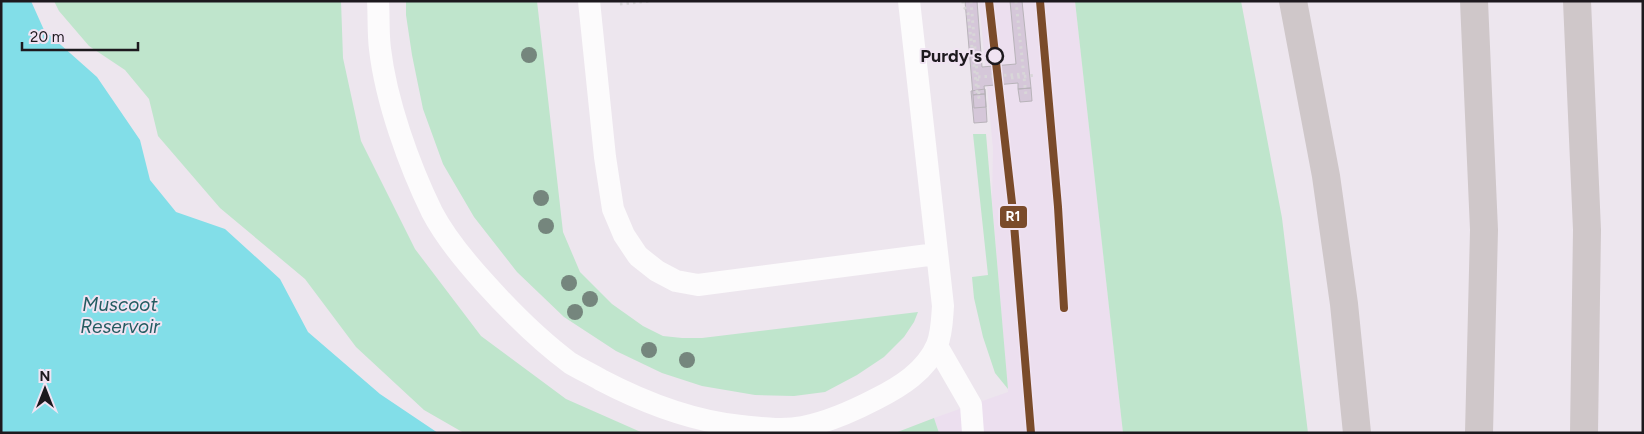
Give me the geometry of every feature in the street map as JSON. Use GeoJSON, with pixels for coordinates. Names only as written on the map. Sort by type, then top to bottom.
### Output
{"type":"FeatureCollection","features":[{"type":"Feature","properties":{"kind":"highway"},"geometry":{"type":"LineString","coordinates":[[1293,1],[1328,186],[1344,304],[1357,433]]}},
{"type":"Feature","properties":{"kind":"highway"},"geometry":{"type":"LineString","coordinates":[[1474,1],[1484,230],[1479,433]]}},
{"type":"Feature","properties":{"kind":"highway"},"geometry":{"type":"LineString","coordinates":[[1577,1],[1587,230],[1584,433]]}},
{"type":"Feature","properties":{"kind":"lane"},"geometry":{"type":"LineString","coordinates":[[378,1],[380,50],[385,80],[412,166],[433,213],[464,260],[501,301],[571,364],[615,387],[665,409],[717,423],[766,428],[801,428],[859,407],[900,387],[921,369],[937,346],[942,326],[943,306],[909,1]]}},
{"type":"Feature","properties":{"kind":"lane"},"geometry":{"type":"LineString","coordinates":[[589,1],[605,157],[614,209],[624,235],[638,256],[656,271],[676,281],[698,285],[936,254]]}},
{"type":"Feature","properties":{"kind":"lane"},"geometry":{"type":"LineString","coordinates":[[937,346],[971,405],[973,433]]}},
{"type":"Feature","properties":{"kind":"path"},"geometry":{"type":"LineString","coordinates":[[963,1],[968,14],[977,92],[980,102],[971,1]]}},
{"type":"Feature","properties":{"kind":"path"},"geometry":{"type":"LineString","coordinates":[[1016,1],[1026,96]]}},
{"type":"Feature","properties":{"kind":"path"},"geometry":{"type":"LineString","coordinates":[[1011,78],[1023,75]]}},
{"type":"Feature","properties":{"kind":"path"},"geometry":{"type":"LineString","coordinates":[[978,77],[1036,75]]}},
{"type":"Feature","properties":{"kind":"shaded area"},"geometry":{"type":"Polygon","coordinates":[[[979,1],[1075,1],[1123,433],[939,433],[934,418],[1008,392],[992,200],[993,149],[979,1]]]}},
{"type":"Feature","properties":{"kind":"green space"},"geometry":{"type":"Polygon","coordinates":[[[54,1],[341,1],[343,58],[361,141],[415,249],[481,336],[566,399],[643,433],[464,433],[424,410],[356,347],[305,279],[220,208],[158,136],[149,99],[125,70],[89,46],[59,11],[54,1]]]}},
{"type":"Feature","properties":{"kind":"green space"},"geometry":{"type":"Polygon","coordinates":[[[406,1],[537,1],[563,232],[580,272],[612,304],[643,326],[663,336],[702,338],[918,312],[914,322],[904,337],[884,357],[857,375],[825,392],[794,396],[755,395],[702,386],[662,373],[616,351],[564,317],[517,272],[474,217],[443,164],[423,109],[412,55],[406,15],[406,1]]]}},
{"type":"Feature","properties":{"kind":"green space"},"geometry":{"type":"Polygon","coordinates":[[[1075,1],[1241,1],[1282,218],[1308,433],[1123,433],[1075,1]]]}},
{"type":"Feature","properties":{"kind":"green space"},"geometry":{"type":"Polygon","coordinates":[[[973,134],[986,134],[1008,389],[995,373],[983,337],[974,298],[972,277],[988,275],[973,134]]]}},
{"type":"Feature","properties":{"kind":"green space"},"geometry":{"type":"Polygon","coordinates":[[[934,418],[939,433],[895,433],[934,418]]]}},
{"type":"Feature","properties":{"kind":"water","name":"Muscoot Reservoir"},"geometry":{"type":"Polygon","coordinates":[[[1,1],[31,1],[44,30],[97,77],[140,140],[150,180],[176,212],[225,229],[280,279],[308,332],[380,394],[438,433],[1,433],[1,1]]]}},
{"type":"Feature","properties":{"kind":"building"},"geometry":{"type":"Polygon","coordinates":[[[965,1],[977,1],[982,67],[1016,64],[1010,1],[1022,1],[1031,88],[1018,89],[1018,83],[984,86],[985,94],[973,95],[965,1]]]}},
{"type":"Feature","properties":{"kind":"building"},"geometry":{"type":"Polygon","coordinates":[[[1031,88],[1032,101],[1020,102],[1018,89],[1031,88]]]}},
{"type":"Feature","properties":{"kind":"building"},"geometry":{"type":"Polygon","coordinates":[[[985,89],[987,122],[974,123],[971,91],[985,89]]]}},
{"type":"Feature","properties":{"kind":"building"},"geometry":{"type":"Polygon","coordinates":[[[985,94],[986,107],[974,108],[973,95],[985,94]]]}},
{"type":"Feature","properties":{"kind":"transit line","name":"R1"},"geometry":{"type":"LineString","coordinates":[[989,1],[1013,212],[1031,433]]}},
{"type":"Feature","properties":{"kind":"transit line","name":"R1"},"geometry":{"type":"LineString","coordinates":[[1040,1],[1058,207],[1064,308]]}},
{"type":"Feature","properties":{"kind":"place","name":"Purdy's"},"geometry":{"type":"Point","coordinates":[995,56]}}]}
